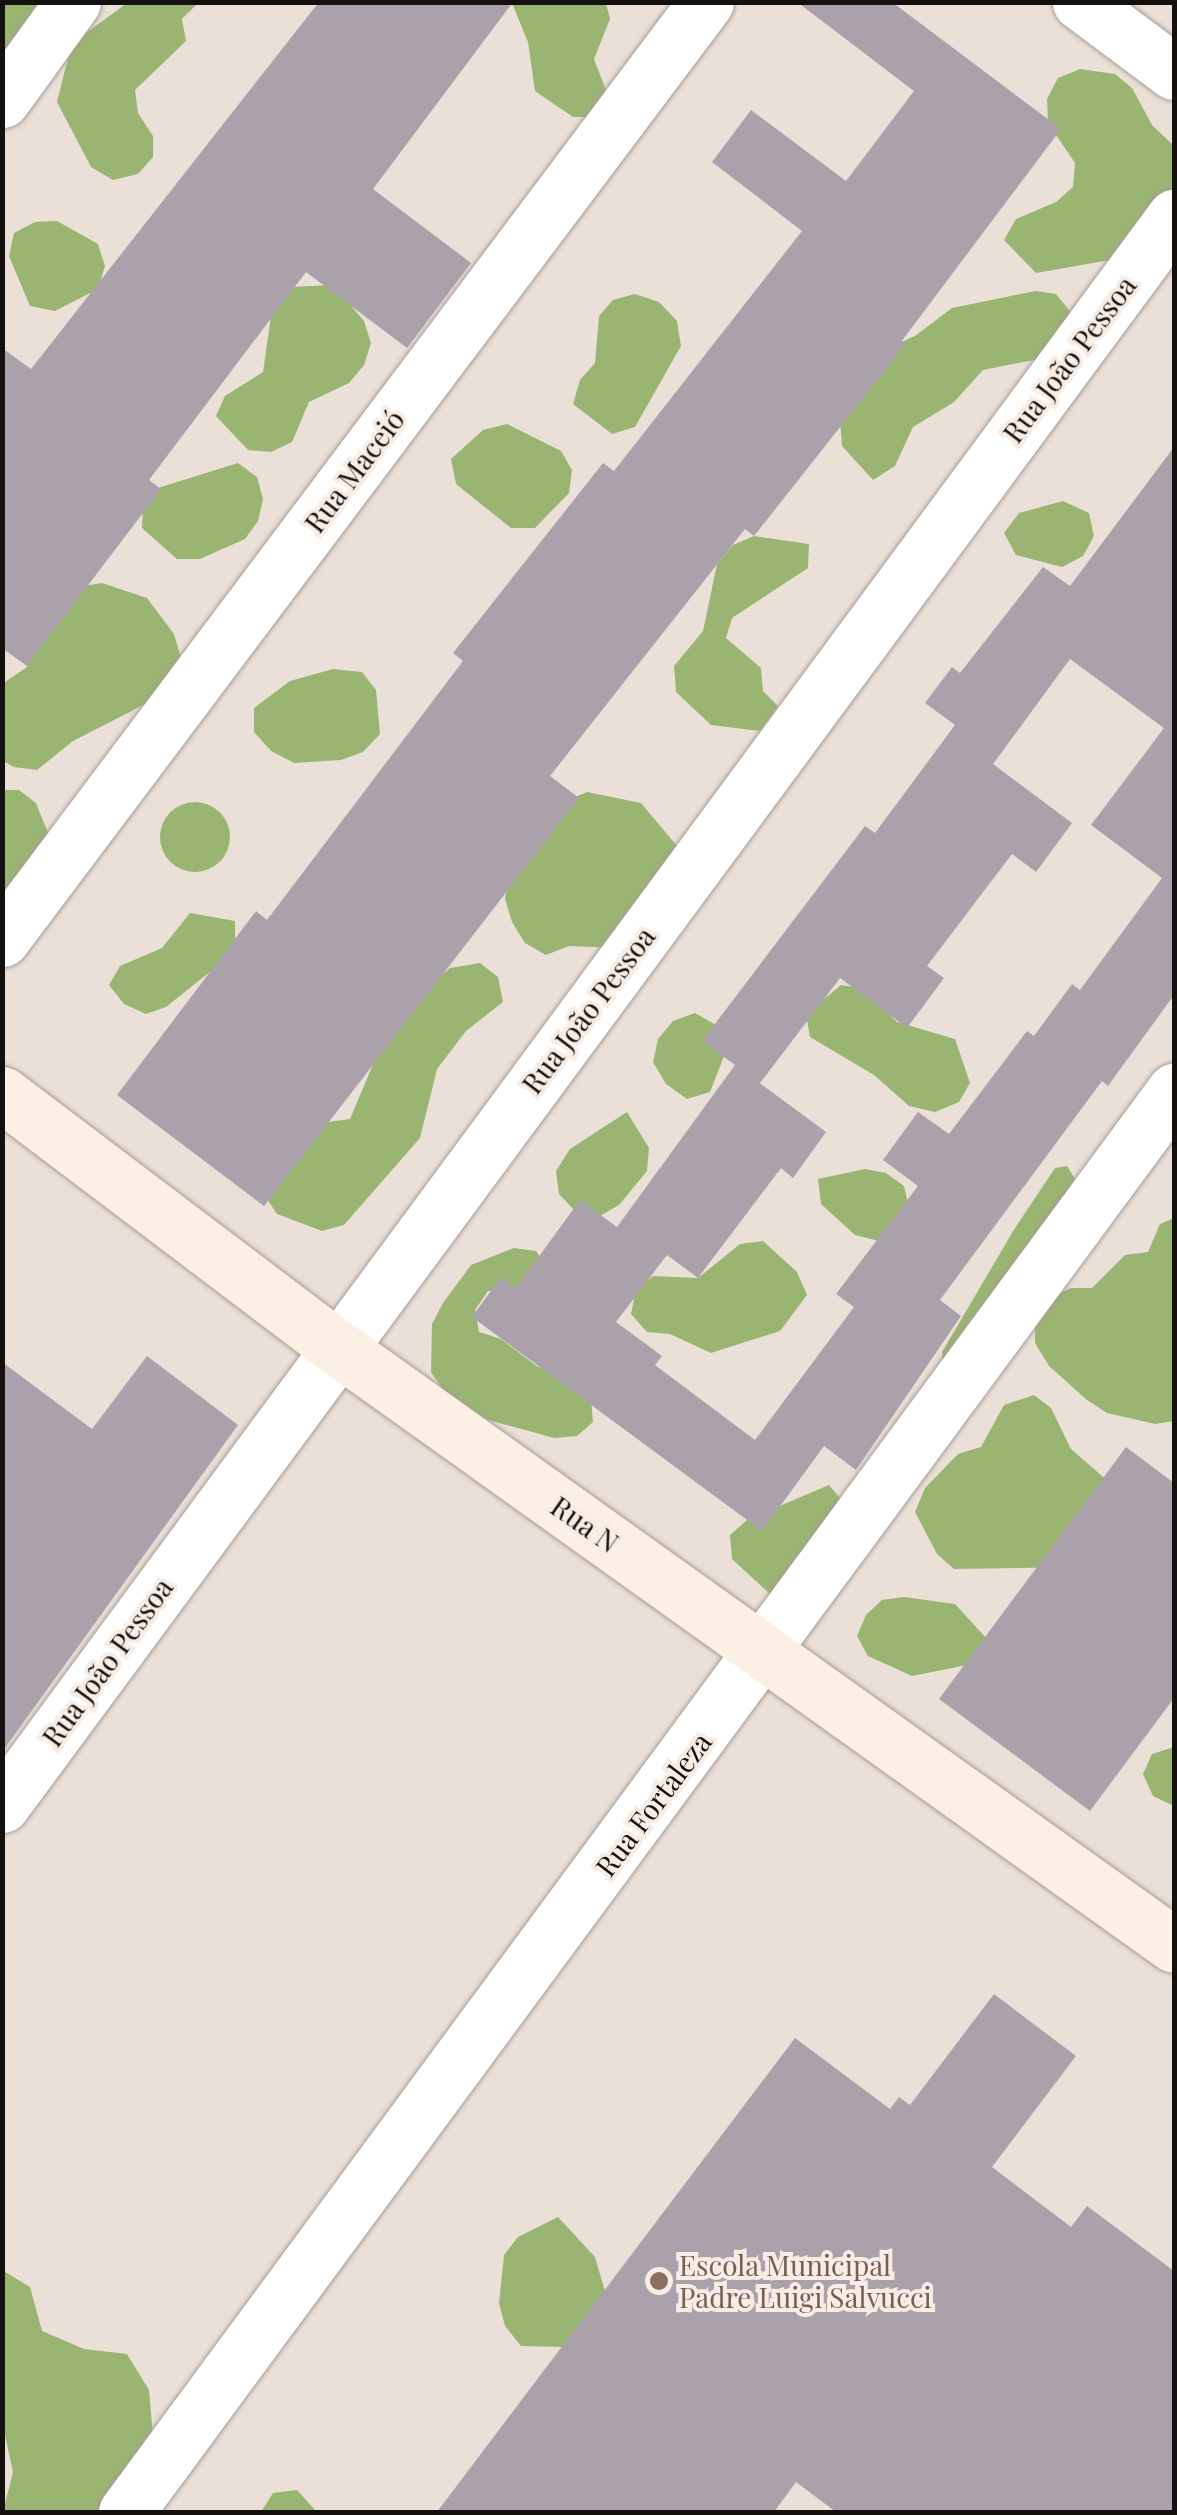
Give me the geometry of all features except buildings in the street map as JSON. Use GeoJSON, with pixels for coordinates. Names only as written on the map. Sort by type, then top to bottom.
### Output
{"type":"FeatureCollection","features":[{"type":"Feature","properties":{"kind":"street"},"geometry":{"type":"LineString","coordinates":[[2,100],[73,2]]}},
{"type":"Feature","properties":{"kind":"street","name":"Rua Maceió"},"geometry":{"type":"LineString","coordinates":[[2,939],[706,2]]}},
{"type":"Feature","properties":{"kind":"street"},"geometry":{"type":"LineString","coordinates":[[1080,2],[1174,72]]}},
{"type":"Feature","properties":{"kind":"street","name":"Rua João Pessoa"},"geometry":{"type":"LineString","coordinates":[[2,1805],[1174,217]]}},
{"type":"Feature","properties":{"kind":"street","name":"Rua Fortaleza"},"geometry":{"type":"LineString","coordinates":[[126,2512],[766,1652],[1174,1091]]}},
{"type":"Feature","properties":{"kind":"street","name":"Rua N"},"geometry":{"type":"LineString","coordinates":[[2,1094],[338,1348],[1173,1940]]}},
{"type":"Feature","properties":{"kind":"green space"},"geometry":{"type":"Polygon","coordinates":[[[3,3],[50,3],[3,83],[3,3]]]}},
{"type":"Feature","properties":{"kind":"green space"},"geometry":{"type":"Polygon","coordinates":[[[127,3],[198,3],[182,19],[186,41],[135,90],[138,113],[153,136],[153,157],[138,174],[113,180],[91,167],[57,102],[69,54],[82,36],[127,3]]]}},
{"type":"Feature","properties":{"kind":"green space"},"geometry":{"type":"Polygon","coordinates":[[[512,3],[606,3],[610,19],[594,59],[609,98],[598,117],[573,117],[535,91],[528,42],[512,3]]]}},
{"type":"Feature","properties":{"kind":"green space"},"geometry":{"type":"Polygon","coordinates":[[[1080,69],[1115,74],[1132,88],[1152,125],[1174,146],[1174,193],[1110,260],[1036,273],[1004,240],[1016,219],[1056,202],[1073,187],[1075,163],[1048,123],[1047,99],[1058,78],[1080,69]]]}},
{"type":"Feature","properties":{"kind":"green space"},"geometry":{"type":"Polygon","coordinates":[[[57,221],[98,244],[105,266],[98,289],[55,311],[30,306],[9,256],[14,233],[35,222],[57,221]]]}},
{"type":"Feature","properties":{"kind":"green space"},"geometry":{"type":"Polygon","coordinates":[[[333,285],[364,321],[371,343],[364,365],[349,383],[309,402],[292,442],[271,452],[248,450],[216,416],[225,396],[263,372],[273,302],[290,287],[333,285]]]}},
{"type":"Feature","properties":{"kind":"green space"},"geometry":{"type":"Polygon","coordinates":[[[1035,291],[1056,294],[1074,316],[1054,356],[983,370],[954,402],[913,427],[895,466],[873,480],[842,446],[840,420],[874,354],[915,336],[952,308],[1035,291]]]}},
{"type":"Feature","properties":{"kind":"green space"},"geometry":{"type":"Polygon","coordinates":[[[635,294],[659,302],[677,321],[681,346],[635,427],[612,434],[573,404],[580,380],[595,363],[599,316],[613,300],[635,294]]]}},
{"type":"Feature","properties":{"kind":"green space"},"geometry":{"type":"Polygon","coordinates":[[[507,424],[561,451],[572,470],[569,493],[535,528],[511,528],[456,484],[451,459],[483,430],[507,424]]]}},
{"type":"Feature","properties":{"kind":"green space"},"geometry":{"type":"Polygon","coordinates":[[[238,463],[257,477],[263,499],[258,521],[245,539],[200,559],[177,559],[142,528],[143,505],[158,488],[238,463]]]}},
{"type":"Feature","properties":{"kind":"green space"},"geometry":{"type":"Polygon","coordinates":[[[1063,501],[1089,513],[1094,536],[1083,556],[1062,567],[1016,555],[1004,533],[1019,513],[1063,501]]]}},
{"type":"Feature","properties":{"kind":"green space"},"geometry":{"type":"Polygon","coordinates":[[[754,536],[809,544],[808,568],[732,618],[726,638],[761,668],[763,691],[778,706],[760,731],[711,725],[676,692],[674,666],[703,631],[717,564],[733,545],[754,536]]]}},
{"type":"Feature","properties":{"kind":"green space"},"geometry":{"type":"Polygon","coordinates":[[[102,583],[147,598],[174,634],[181,658],[157,698],[73,741],[37,770],[14,767],[3,761],[2,684],[27,667],[31,642],[78,587],[102,583]]]}},
{"type":"Feature","properties":{"kind":"green space"},"geometry":{"type":"Polygon","coordinates":[[[333,669],[362,672],[376,690],[380,734],[363,752],[341,760],[294,763],[271,751],[254,732],[254,708],[290,681],[333,669]]]}},
{"type":"Feature","properties":{"kind":"green space"},"geometry":{"type":"Polygon","coordinates":[[[3,790],[19,790],[36,803],[52,843],[3,901],[3,790]]]}},
{"type":"Feature","properties":{"kind":"green space"},"geometry":{"type":"Polygon","coordinates":[[[587,792],[641,803],[682,852],[617,948],[569,946],[546,955],[525,943],[512,922],[505,899],[509,876],[564,802],[587,792]]]}},
{"type":"Feature","properties":{"kind":"green space"},"geometry":{"type":"Polygon","coordinates":[[[195,802],[219,813],[230,837],[219,861],[195,872],[171,861],[160,837],[171,813],[195,802]]]}},
{"type":"Feature","properties":{"kind":"green space"},"geometry":{"type":"Polygon","coordinates":[[[190,913],[235,921],[235,943],[221,963],[166,1007],[146,1014],[124,1004],[109,985],[120,966],[162,948],[190,913]]]}},
{"type":"Feature","properties":{"kind":"green space"},"geometry":{"type":"Polygon","coordinates":[[[480,963],[498,977],[503,1002],[466,1031],[437,1069],[420,1138],[344,1225],[322,1231],[277,1214],[263,1193],[305,1125],[350,1119],[377,1055],[416,998],[450,968],[480,963]]]}},
{"type":"Feature","properties":{"kind":"green space"},"geometry":{"type":"Polygon","coordinates":[[[841,985],[862,988],[897,1022],[955,1039],[970,1083],[959,1102],[935,1112],[909,1106],[874,1075],[810,1037],[806,1014],[841,985]]]}},
{"type":"Feature","properties":{"kind":"green space"},"geometry":{"type":"Polygon","coordinates":[[[695,1013],[723,1029],[726,1051],[710,1092],[687,1099],[666,1084],[653,1062],[658,1039],[673,1021],[695,1013]]]}},
{"type":"Feature","properties":{"kind":"green space"},"geometry":{"type":"Polygon","coordinates":[[[627,1112],[649,1148],[647,1171],[619,1205],[596,1218],[576,1212],[559,1194],[556,1171],[570,1149],[627,1112]]]}},
{"type":"Feature","properties":{"kind":"green space"},"geometry":{"type":"Polygon","coordinates":[[[1067,1166],[1077,1182],[943,1367],[942,1352],[1015,1228],[1055,1168],[1067,1166]]]}},
{"type":"Feature","properties":{"kind":"green space"},"geometry":{"type":"Polygon","coordinates":[[[865,1169],[886,1173],[904,1186],[909,1207],[879,1241],[855,1235],[821,1204],[818,1179],[865,1169]]]}},
{"type":"Feature","properties":{"kind":"green space"},"geometry":{"type":"Polygon","coordinates":[[[1174,1218],[1174,1421],[1155,1424],[1107,1413],[1087,1400],[1049,1366],[1035,1343],[1035,1318],[1048,1299],[1071,1288],[1092,1288],[1125,1255],[1148,1252],[1160,1224],[1174,1218]]]}},
{"type":"Feature","properties":{"kind":"green space"},"geometry":{"type":"Polygon","coordinates":[[[763,1241],[797,1272],[807,1295],[780,1331],[711,1353],[670,1334],[647,1332],[631,1314],[636,1290],[653,1276],[698,1278],[740,1244],[763,1241]]]}},
{"type":"Feature","properties":{"kind":"green space"},"geometry":{"type":"Polygon","coordinates":[[[514,1248],[536,1251],[549,1270],[535,1287],[488,1291],[475,1310],[479,1332],[501,1339],[538,1367],[560,1364],[591,1397],[593,1422],[577,1436],[554,1438],[485,1419],[445,1393],[431,1372],[432,1324],[443,1303],[471,1265],[514,1248]]]}},
{"type":"Feature","properties":{"kind":"green space"},"geometry":{"type":"Polygon","coordinates":[[[1034,1395],[1051,1408],[1071,1449],[1173,1538],[1174,1560],[1151,1566],[954,1569],[937,1554],[915,1512],[925,1488],[958,1454],[981,1447],[1004,1405],[1034,1395]]]}},
{"type":"Feature","properties":{"kind":"green space"},"geometry":{"type":"Polygon","coordinates":[[[829,1485],[844,1503],[798,1577],[769,1593],[732,1559],[730,1535],[747,1520],[829,1485]]]}},
{"type":"Feature","properties":{"kind":"green space"},"geometry":{"type":"Polygon","coordinates":[[[904,1597],[955,1604],[988,1640],[982,1662],[912,1676],[868,1656],[857,1636],[866,1615],[882,1600],[904,1597]]]}},
{"type":"Feature","properties":{"kind":"green space"},"geometry":{"type":"Polygon","coordinates":[[[1174,1747],[1174,1806],[1153,1796],[1143,1774],[1152,1754],[1174,1747]]]}},
{"type":"Feature","properties":{"kind":"green space"},"geometry":{"type":"Polygon","coordinates":[[[558,2217],[595,2257],[607,2298],[566,2347],[521,2346],[505,2326],[499,2303],[504,2255],[518,2237],[558,2217]]]}},
{"type":"Feature","properties":{"kind":"green space"},"geometry":{"type":"Polygon","coordinates":[[[2,2270],[30,2287],[42,2331],[84,2349],[127,2354],[149,2390],[153,2437],[105,2512],[3,2512],[13,2472],[3,2426],[2,2270]]]}},
{"type":"Feature","properties":{"kind":"green space"},"geometry":{"type":"Polygon","coordinates":[[[297,2490],[317,2512],[261,2512],[273,2493],[297,2490]]]}},
{"type":"Feature","properties":{"kind":"place","name":"Escola Municipal Padre Luigi Salvucci"},"geometry":{"type":"Point","coordinates":[659,2281]}}]}
